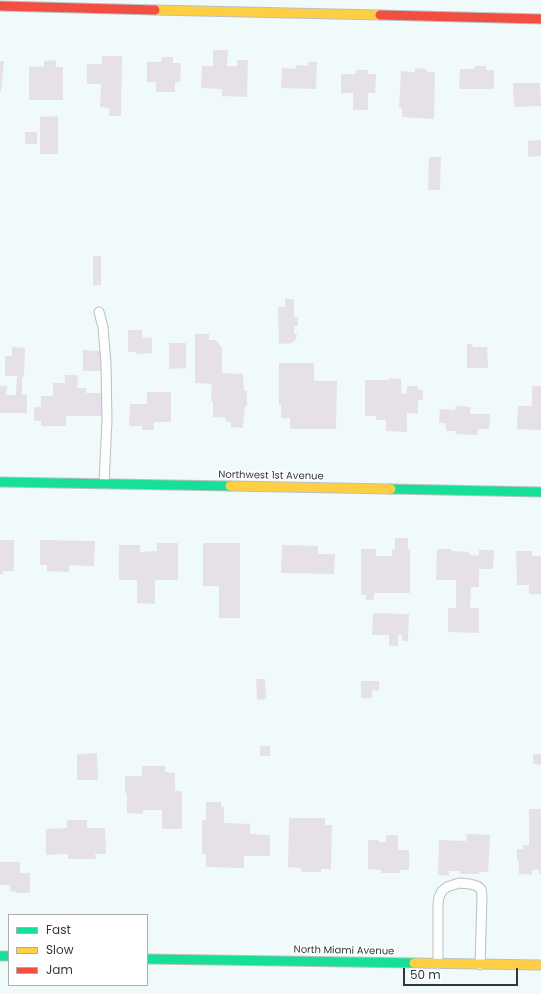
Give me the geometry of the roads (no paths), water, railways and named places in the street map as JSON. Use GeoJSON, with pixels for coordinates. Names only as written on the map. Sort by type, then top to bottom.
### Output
{"type":"FeatureCollection","features":[{"type":"Feature","properties":{"kind":"street"},"geometry":{"type":"LineString","coordinates":[[0,6],[541,19]]}},
{"type":"Feature","properties":{"kind":"street","name":"Northwest 1st Avenue"},"geometry":{"type":"LineString","coordinates":[[0,482],[541,492]]}},
{"type":"Feature","properties":{"kind":"street","name":"North Miami Avenue"},"geometry":{"type":"LineString","coordinates":[[148,959],[541,966]]}},
{"type":"Feature","properties":{"kind":"lane"},"geometry":{"type":"LineString","coordinates":[[99,312],[103,327],[106,364],[107,420],[104,484]]}},
{"type":"Feature","properties":{"kind":"lane"},"geometry":{"type":"LineString","coordinates":[[438,964],[439,897],[447,887],[459,883],[470,884],[481,889],[480,965]]}}]}
